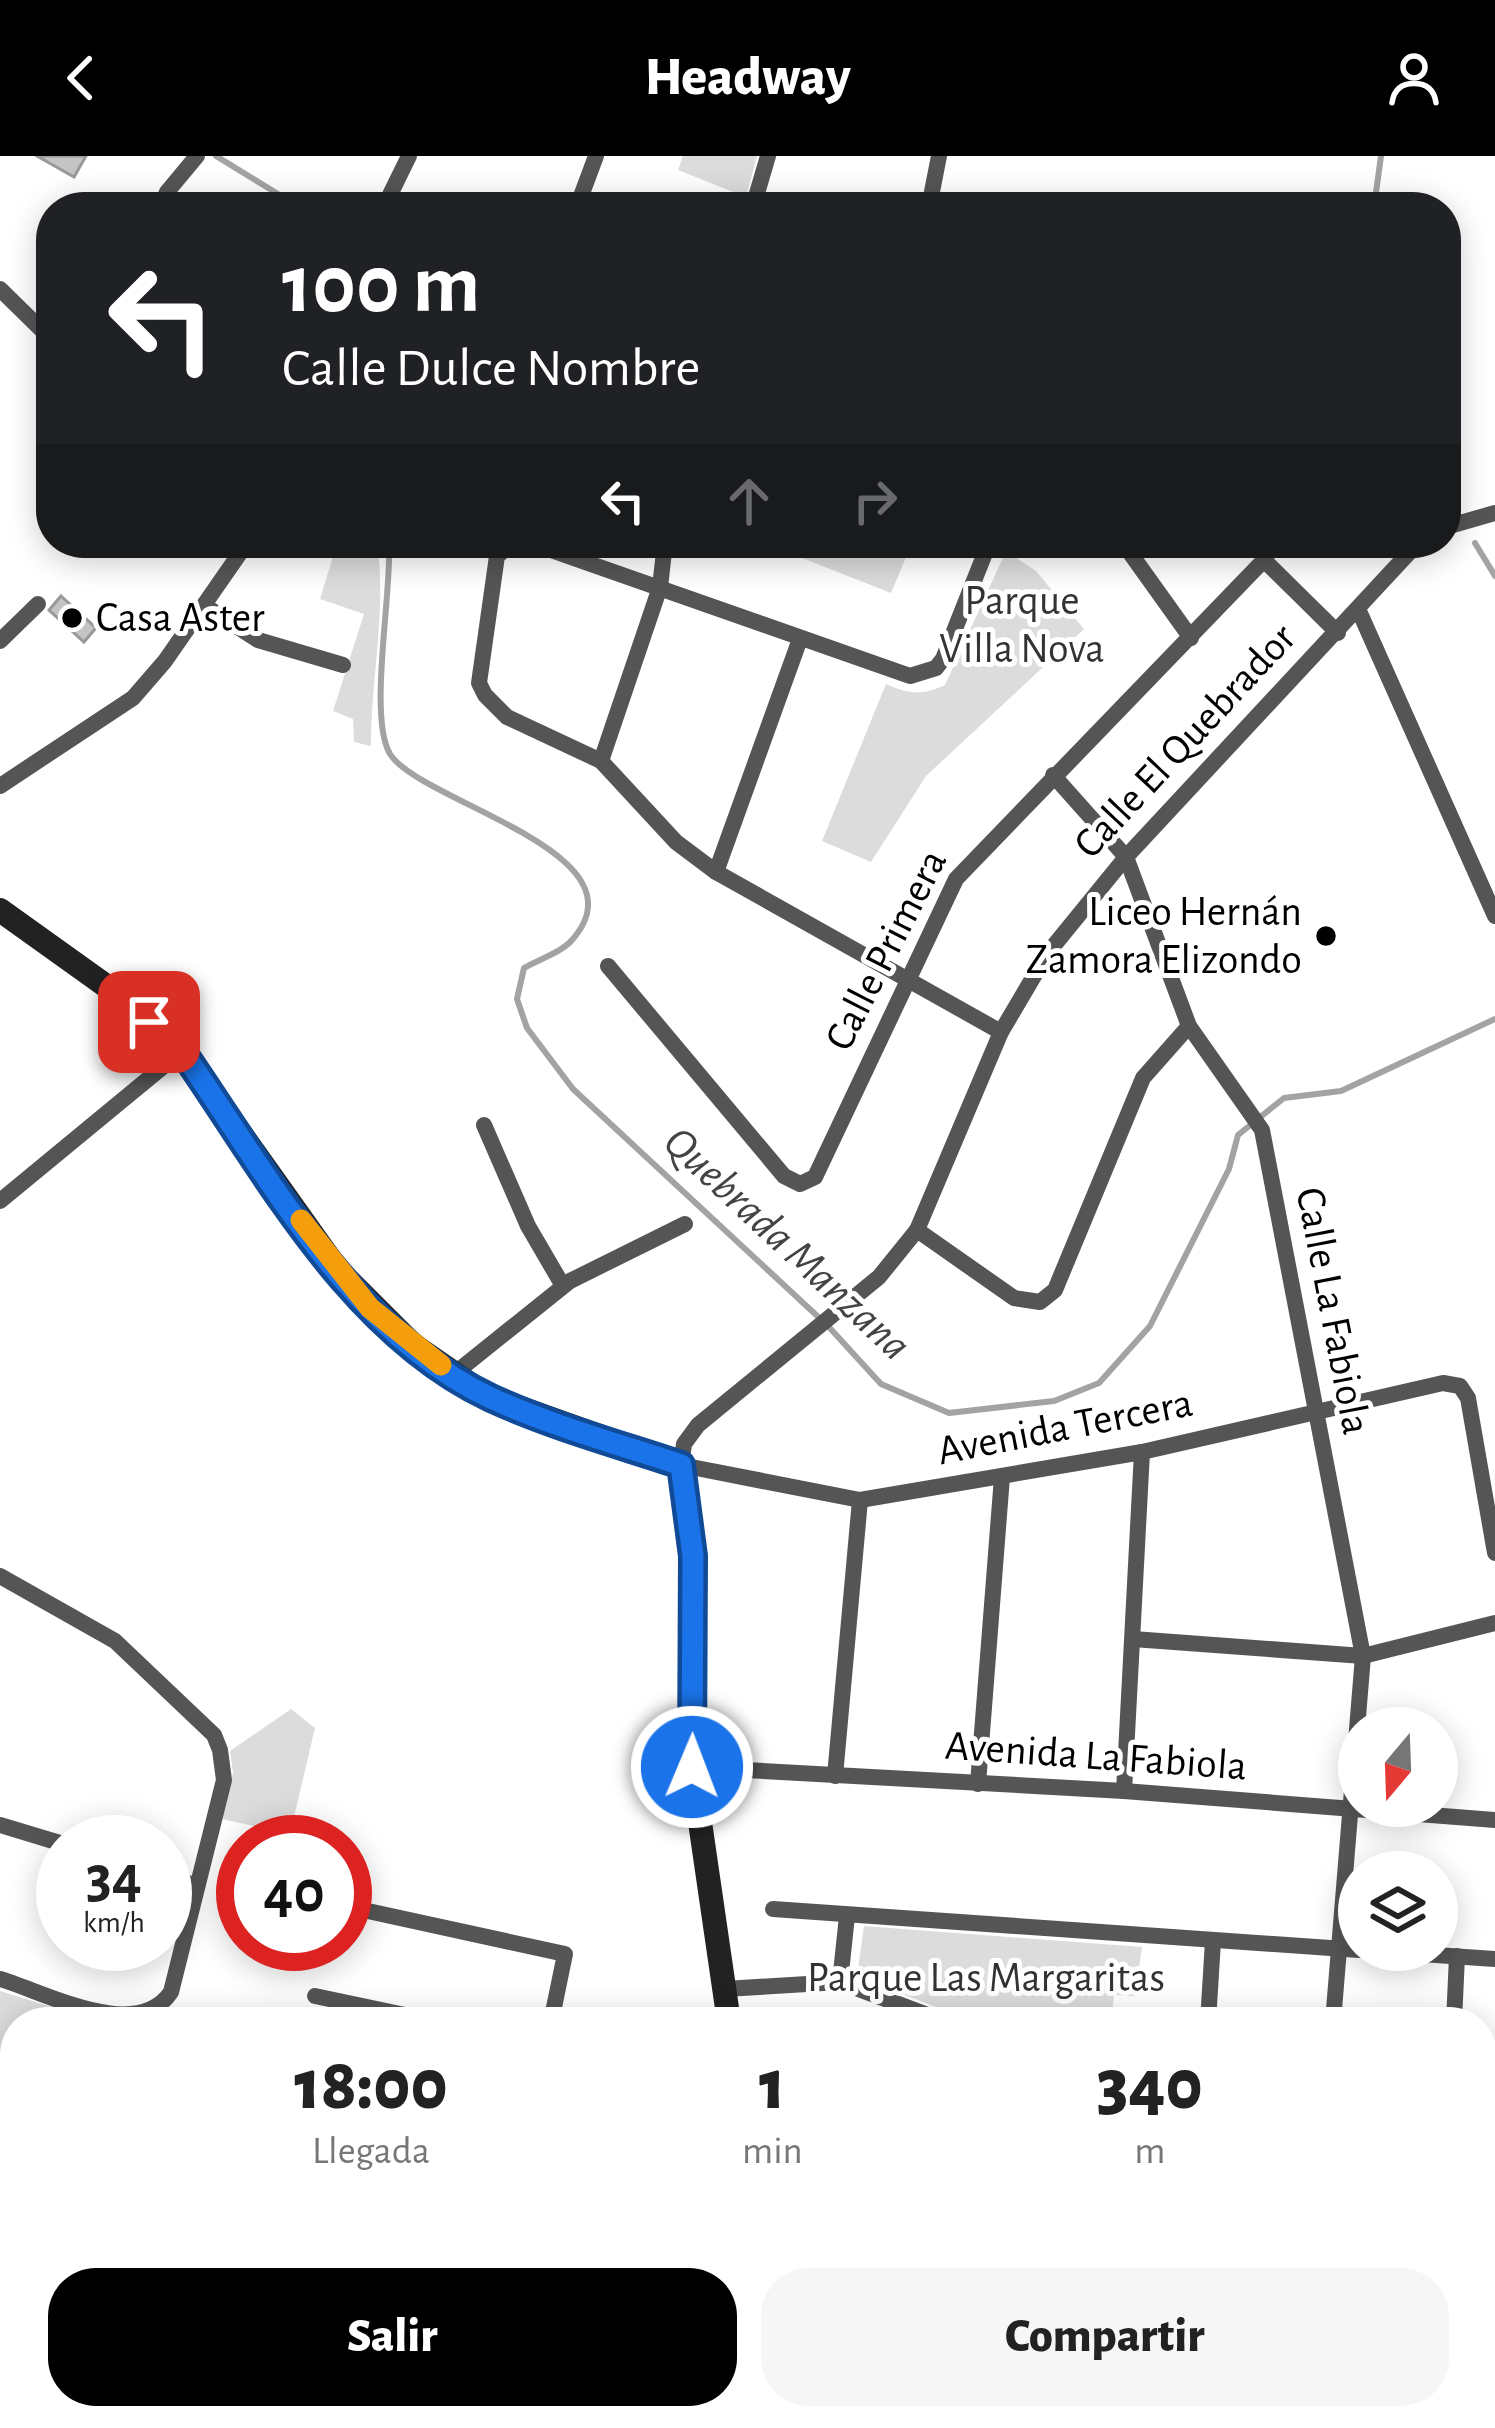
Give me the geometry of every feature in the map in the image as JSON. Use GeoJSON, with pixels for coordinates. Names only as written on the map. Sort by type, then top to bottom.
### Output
{"type":"FeatureCollection","features":[{"type":"Feature","properties":{"kind":"street"},"geometry":{"type":"LineString","coordinates":[[166,192],[197,156]]}},
{"type":"Feature","properties":{"kind":"street"},"geometry":{"type":"LineString","coordinates":[[391,192],[409,156]]}},
{"type":"Feature","properties":{"kind":"street"},"geometry":{"type":"LineString","coordinates":[[583,192],[596,156]]}},
{"type":"Feature","properties":{"kind":"street"},"geometry":{"type":"LineString","coordinates":[[757,192],[768,156]]}},
{"type":"Feature","properties":{"kind":"street"},"geometry":{"type":"LineString","coordinates":[[931,192],[939,156]]}},
{"type":"Feature","properties":{"kind":"street"},"geometry":{"type":"LineString","coordinates":[[0,289],[36,324]]}},
{"type":"Feature","properties":{"kind":"street"},"geometry":{"type":"LineString","coordinates":[[1461,523],[1495,513]]}},
{"type":"Feature","properties":{"kind":"street"},"geometry":{"type":"LineString","coordinates":[[0,786],[133,698],[206,606],[237,558]]}},
{"type":"Feature","properties":{"kind":"street"},"geometry":{"type":"LineString","coordinates":[[502,558],[493,574],[479,683],[507,717],[601,761],[676,842],[716,872],[1000,1032]]}},
{"type":"Feature","properties":{"kind":"street"},"geometry":{"type":"LineString","coordinates":[[575,558],[910,676],[924,674],[943,658],[983,558]]}},
{"type":"Feature","properties":{"kind":"street"},"geometry":{"type":"LineString","coordinates":[[601,761],[661,587],[664,558]]}},
{"type":"Feature","properties":{"kind":"street"},"geometry":{"type":"LineString","coordinates":[[1134,558],[1191,638]]}},
{"type":"Feature","properties":{"kind":"street","name":"Calle Primera"},"geometry":{"type":"LineString","coordinates":[[608,966],[768,1160],[800,1184],[824,1164],[903,981],[956,879],[1263,558]]}},
{"type":"Feature","properties":{"kind":"street"},"geometry":{"type":"LineString","coordinates":[[1275,558],[1338,633]]}},
{"type":"Feature","properties":{"kind":"street","name":"Calle El Quebrador"},"geometry":{"type":"LineString","coordinates":[[681,1465],[684,1444],[698,1425],[842,1311],[879,1277],[917,1230],[1000,1032],[1047,954],[1126,857],[1405,558]]}},
{"type":"Feature","properties":{"kind":"street"},"geometry":{"type":"LineString","coordinates":[[0,641],[38,604]]}},
{"type":"Feature","properties":{"kind":"street"},"geometry":{"type":"LineString","coordinates":[[206,606],[258,640],[343,665]]}},
{"type":"Feature","properties":{"kind":"street"},"geometry":{"type":"LineString","coordinates":[[1359,611],[1495,916]]}},
{"type":"Feature","properties":{"kind":"street"},"geometry":{"type":"LineString","coordinates":[[716,872],[800,639]]}},
{"type":"Feature","properties":{"kind":"street"},"geometry":{"type":"LineString","coordinates":[[1053,776],[1126,857]]}},
{"type":"Feature","properties":{"kind":"street","name":"Calle La Fabiola"},"geometry":{"type":"LineString","coordinates":[[1126,857],[1189,1026],[1262,1130],[1363,1656],[1359,1707]]}},
{"type":"Feature","properties":{"kind":"street"},"geometry":{"type":"LineString","coordinates":[[0,910],[116,993],[182,1051],[337,1269],[370,1308],[487,1396],[681,1465],[693,1556],[692,1767],[727,2007]]}},
{"type":"Feature","properties":{"kind":"street"},"geometry":{"type":"LineString","coordinates":[[917,1230],[1014,1298],[1040,1302],[1054,1290],[1142,1078],[1189,1026]]}},
{"type":"Feature","properties":{"kind":"street"},"geometry":{"type":"LineString","coordinates":[[0,1201],[182,1051]]}},
{"type":"Feature","properties":{"kind":"street"},"geometry":{"type":"LineString","coordinates":[[484,1125],[528,1226],[562,1286]]}},
{"type":"Feature","properties":{"kind":"street"},"geometry":{"type":"LineString","coordinates":[[454,1374],[562,1286],[685,1224]]}},
{"type":"Feature","properties":{"kind":"street","name":"Avenida Tercera"},"geometry":{"type":"LineString","coordinates":[[681,1465],[860,1500],[1142,1452],[1443,1383],[1460,1386],[1468,1398],[1495,1553]]}},
{"type":"Feature","properties":{"kind":"street"},"geometry":{"type":"LineString","coordinates":[[1124,1791],[1142,1452]]}},
{"type":"Feature","properties":{"kind":"street"},"geometry":{"type":"LineString","coordinates":[[978,1784],[1002,1477]]}},
{"type":"Feature","properties":{"kind":"street"},"geometry":{"type":"LineString","coordinates":[[835,1775],[860,1500]]}},
{"type":"Feature","properties":{"kind":"street"},"geometry":{"type":"LineString","coordinates":[[0,1576],[115,1641],[214,1735],[220,1750],[224,1780],[171,1992],[158,2007]]}},
{"type":"Feature","properties":{"kind":"street"},"geometry":{"type":"LineString","coordinates":[[1133,1639],[1363,1656],[1495,1623]]}},
{"type":"Feature","properties":{"kind":"street","name":"Avenida La Fabiola"},"geometry":{"type":"LineString","coordinates":[[692,1767],[1124,1791],[1338,1809]]}},
{"type":"Feature","properties":{"kind":"street","name":"Avenida La Fabiola"},"geometry":{"type":"LineString","coordinates":[[1458,1817],[1495,1820]]}},
{"type":"Feature","properties":{"kind":"street"},"geometry":{"type":"LineString","coordinates":[[0,1825],[36,1836]]}},
{"type":"Feature","properties":{"kind":"street"},"geometry":{"type":"LineString","coordinates":[[192,1884],[197,1886]]}},
{"type":"Feature","properties":{"kind":"street"},"geometry":{"type":"LineString","coordinates":[[773,1909],[1338,1948]]}},
{"type":"Feature","properties":{"kind":"street"},"geometry":{"type":"LineString","coordinates":[[372,1912],[566,1954],[554,2007]]}},
{"type":"Feature","properties":{"kind":"street"},"geometry":{"type":"LineString","coordinates":[[840,1982],[848,1916]]}},
{"type":"Feature","properties":{"kind":"street"},"geometry":{"type":"LineString","coordinates":[[1209,2007],[1213,1941]]}},
{"type":"Feature","properties":{"kind":"street"},"geometry":{"type":"LineString","coordinates":[[1458,1956],[1495,1959]]}},
{"type":"Feature","properties":{"kind":"street","name":"Calle La Fabiola"},"geometry":{"type":"LineString","coordinates":[[1334,2007],[1338,1969]]}},
{"type":"Feature","properties":{"kind":"street"},"geometry":{"type":"LineString","coordinates":[[1454,2007],[1456,1971]]}},
{"type":"Feature","properties":{"kind":"street"},"geometry":{"type":"LineString","coordinates":[[0,1979],[92,2007]]}},
{"type":"Feature","properties":{"kind":"street"},"geometry":{"type":"LineString","coordinates":[[725,1989],[840,1982],[906,2007]]}},
{"type":"Feature","properties":{"kind":"street"},"geometry":{"type":"LineString","coordinates":[[315,1996],[367,2007]]}},
{"type":"Feature","properties":{"kind":"green space"},"geometry":{"type":"Polygon","coordinates":[[[683,156],[757,156],[747,192],[733,192],[678,170],[683,156]]]}},
{"type":"Feature","properties":{"kind":"green space"},"geometry":{"type":"Polygon","coordinates":[[[332,558],[379,558],[371,746],[354,742],[353,719],[333,711],[364,614],[320,599],[332,558]]]}},
{"type":"Feature","properties":{"kind":"green space"},"geometry":{"type":"Polygon","coordinates":[[[802,558],[906,558],[891,593],[802,558]]]}},
{"type":"Feature","properties":{"kind":"green space","name":"Parque Villa Nova"},"geometry":{"type":"Polygon","coordinates":[[[1003,558],[1016,558],[1036,571],[1084,629],[926,776],[871,862],[822,841],[886,684],[915,692],[945,685],[1003,558]]]}},
{"type":"Feature","properties":{"kind":"green space"},"geometry":{"type":"Polygon","coordinates":[[[291,1709],[315,1728],[294,1815],[223,1815],[233,1773],[230,1751],[291,1709]]]}},
{"type":"Feature","properties":{"kind":"green space","name":"Parque Las Margaritas"},"geometry":{"type":"Polygon","coordinates":[[[864,1926],[1142,1947],[1135,1996],[1114,1995],[1113,2007],[936,2007],[857,1976],[864,1926]]]}},
{"type":"Feature","properties":{"kind":"green space"},"geometry":{"type":"Polygon","coordinates":[[[0,1991],[52,2007],[0,2007],[0,1991]]]}},
{"type":"Feature","properties":{"kind":"building"},"geometry":{"type":"Polygon","coordinates":[[[37,156],[86,156],[74,177],[37,156]]]}},
{"type":"Feature","properties":{"kind":"building","name":"Casa Aster"},"geometry":{"type":"Polygon","coordinates":[[[61,596],[96,628],[84,642],[49,610],[61,596]]]}},
{"type":"Feature","properties":{"kind":"waterway","name":"Quebrada Manzana"},"geometry":{"type":"LineString","coordinates":[[216,156],[275,192]]}},
{"type":"Feature","properties":{"kind":"waterway"},"geometry":{"type":"LineString","coordinates":[[1376,192],[1381,156]]}},
{"type":"Feature","properties":{"kind":"waterway"},"geometry":{"type":"LineString","coordinates":[[1475,543],[1495,576]]}},
{"type":"Feature","properties":{"kind":"waterway","name":"Quebrada Manzana"},"geometry":{"type":"LineString","coordinates":[[389,558],[381,712],[390,754],[410,772],[557,855],[581,881],[588,909],[572,940],[524,968],[517,999],[527,1028],[573,1089],[828,1326],[881,1384],[949,1413],[1054,1401],[1099,1383],[1150,1326],[1229,1169],[1238,1135],[1284,1098],[1341,1091],[1495,1019]]}},
{"type":"Feature","properties":{"kind":"slow traffic"},"geometry":{"type":"LineString","coordinates":[[301,1220],[370,1308],[441,1365]]}},
{"type":"Feature","properties":{"kind":"place","name":"Casa Aster"},"geometry":{"type":"Point","coordinates":[72,618]}},
{"type":"Feature","properties":{"kind":"place","name":"Liceo Hernán Zamora Elizondo"},"geometry":{"type":"Point","coordinates":[1326,936]}},
{"type":"Feature","properties":{"kind":"route"},"geometry":{"type":"LineString","coordinates":[[149,1022],[182,1051],[337,1269],[370,1308],[413,1346],[487,1396],[681,1465],[693,1556],[692,1767]]}}]}
